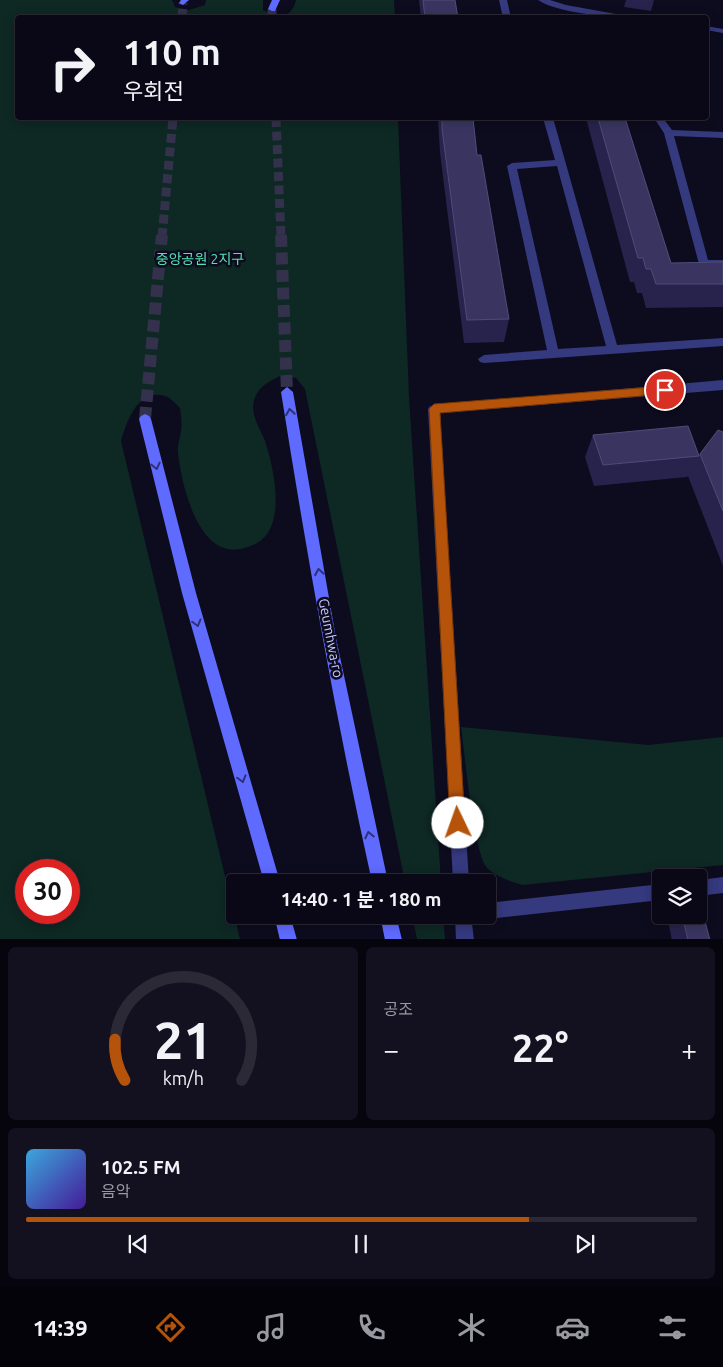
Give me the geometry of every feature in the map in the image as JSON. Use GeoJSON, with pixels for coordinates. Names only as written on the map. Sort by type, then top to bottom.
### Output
{"type":"FeatureCollection","features":[{"type":"Feature","properties":{"kind":"main road"},"geometry":{"type":"LineString","coordinates":[[272,9],[276,0]]}},
{"type":"Feature","properties":{"kind":"main road","name":"Geumhwa-ro"},"geometry":{"type":"LineString","coordinates":[[287,392],[326,611],[368,831],[378,874]]}},
{"type":"Feature","properties":{"kind":"main road"},"geometry":{"type":"LineString","coordinates":[[145,418],[198,626],[270,874]]}},
{"type":"Feature","properties":{"kind":"main road"},"geometry":{"type":"LineString","coordinates":[[285,924],[289,939]]}},
{"type":"Feature","properties":{"kind":"main road"},"geometry":{"type":"LineString","coordinates":[[390,924],[394,939]]}},
{"type":"Feature","properties":{"kind":"street"},"geometry":{"type":"LineString","coordinates":[[503,0],[506,15]]}},
{"type":"Feature","properties":{"kind":"street"},"geometry":{"type":"LineString","coordinates":[[542,0],[619,15]]}},
{"type":"Feature","properties":{"kind":"street"},"geometry":{"type":"LineString","coordinates":[[709,29],[723,31]]}},
{"type":"Feature","properties":{"kind":"street"},"geometry":{"type":"LineString","coordinates":[[549,120],[613,350]]}},
{"type":"Feature","properties":{"kind":"street"},"geometry":{"type":"LineString","coordinates":[[660,120],[669,133],[704,264],[723,264]]}},
{"type":"Feature","properties":{"kind":"street"},"geometry":{"type":"LineString","coordinates":[[669,133],[723,135]]}},
{"type":"Feature","properties":{"kind":"street"},"geometry":{"type":"LineString","coordinates":[[553,354],[512,166],[560,164]]}},
{"type":"Feature","properties":{"kind":"street"},"geometry":{"type":"LineString","coordinates":[[484,359],[723,342]]}},
{"type":"Feature","properties":{"kind":"street"},"geometry":{"type":"LineString","coordinates":[[461,874],[434,409],[723,386]]}},
{"type":"Feature","properties":{"kind":"street"},"geometry":{"type":"LineString","coordinates":[[707,887],[723,885]]}},
{"type":"Feature","properties":{"kind":"street"},"geometry":{"type":"LineString","coordinates":[[496,911],[652,893]]}},
{"type":"Feature","properties":{"kind":"street"},"geometry":{"type":"LineString","coordinates":[[464,924],[465,939]]}},
{"type":"Feature","properties":{"kind":"green space","name":"중앙공원 2지구"},"geometry":{"type":"Polygon","coordinates":[[[0,0],[172,0],[175,7],[189,10],[205,5],[206,0],[263,0],[263,10],[274,15],[15,15],[15,120],[398,120],[409,397],[440,874],[403,874],[305,389],[296,378],[283,375],[264,385],[256,395],[253,407],[255,419],[265,441],[272,466],[276,496],[275,511],[272,524],[266,535],[257,543],[241,549],[224,548],[214,542],[197,521],[186,493],[180,465],[178,445],[181,428],[180,408],[171,399],[156,395],[141,401],[130,416],[121,441],[226,880],[226,924],[236,924],[240,939],[0,939],[0,0]]]}},
{"type":"Feature","properties":{"kind":"green space","name":"중앙공원 2지구"},"geometry":{"type":"Polygon","coordinates":[[[296,0],[394,0],[395,15],[285,15],[291,11],[296,0]]]}},
{"type":"Feature","properties":{"kind":"green space"},"geometry":{"type":"Polygon","coordinates":[[[461,727],[648,745],[723,737],[723,865],[683,869],[652,869],[652,872],[522,885],[499,876],[487,868],[478,843],[470,801],[461,727]]]}},
{"type":"Feature","properties":{"kind":"green space"},"geometry":{"type":"Polygon","coordinates":[[[414,924],[444,924],[445,939],[417,939],[414,924]]]}},
{"type":"Feature","properties":{"kind":"building"},"geometry":{"type":"Polygon","coordinates":[[[423,0],[455,0],[458,15],[425,15],[423,0]]]}},
{"type":"Feature","properties":{"kind":"building"},"geometry":{"type":"Polygon","coordinates":[[[442,120],[473,120],[477,155],[481,155],[509,319],[467,320],[442,120]]]}},
{"type":"Feature","properties":{"kind":"building"},"geometry":{"type":"Polygon","coordinates":[[[599,120],[626,120],[671,263],[723,262],[723,284],[656,284],[651,269],[646,269],[643,258],[638,258],[599,120]]]}},
{"type":"Feature","properties":{"kind":"building"},"geometry":{"type":"Polygon","coordinates":[[[688,426],[699,456],[603,465],[593,435],[688,426]]]}},
{"type":"Feature","properties":{"kind":"building"},"geometry":{"type":"Polygon","coordinates":[[[718,430],[723,432],[723,511],[700,454],[718,430]]]}},
{"type":"Feature","properties":{"kind":"building"},"geometry":{"type":"Polygon","coordinates":[[[684,924],[706,924],[710,939],[688,939],[684,924]]]}},
{"type":"Feature","properties":{"kind":"tunnel"},"geometry":{"type":"LineString","coordinates":[[182,15],[183,3]]}},
{"type":"Feature","properties":{"kind":"tunnel"},"geometry":{"type":"LineString","coordinates":[[272,9],[272,15]]}},
{"type":"Feature","properties":{"kind":"tunnel"},"geometry":{"type":"LineString","coordinates":[[162,237],[173,120]]}},
{"type":"Feature","properties":{"kind":"tunnel"},"geometry":{"type":"LineString","coordinates":[[276,120],[281,237]]}},
{"type":"Feature","properties":{"kind":"tunnel"},"geometry":{"type":"LineString","coordinates":[[145,419],[162,235]]}},
{"type":"Feature","properties":{"kind":"tunnel"},"geometry":{"type":"LineString","coordinates":[[281,235],[287,392]]}},
{"type":"Feature","properties":{"kind":"route"},"geometry":{"type":"LineString","coordinates":[[458,823],[434,409],[665,390]]}}]}
